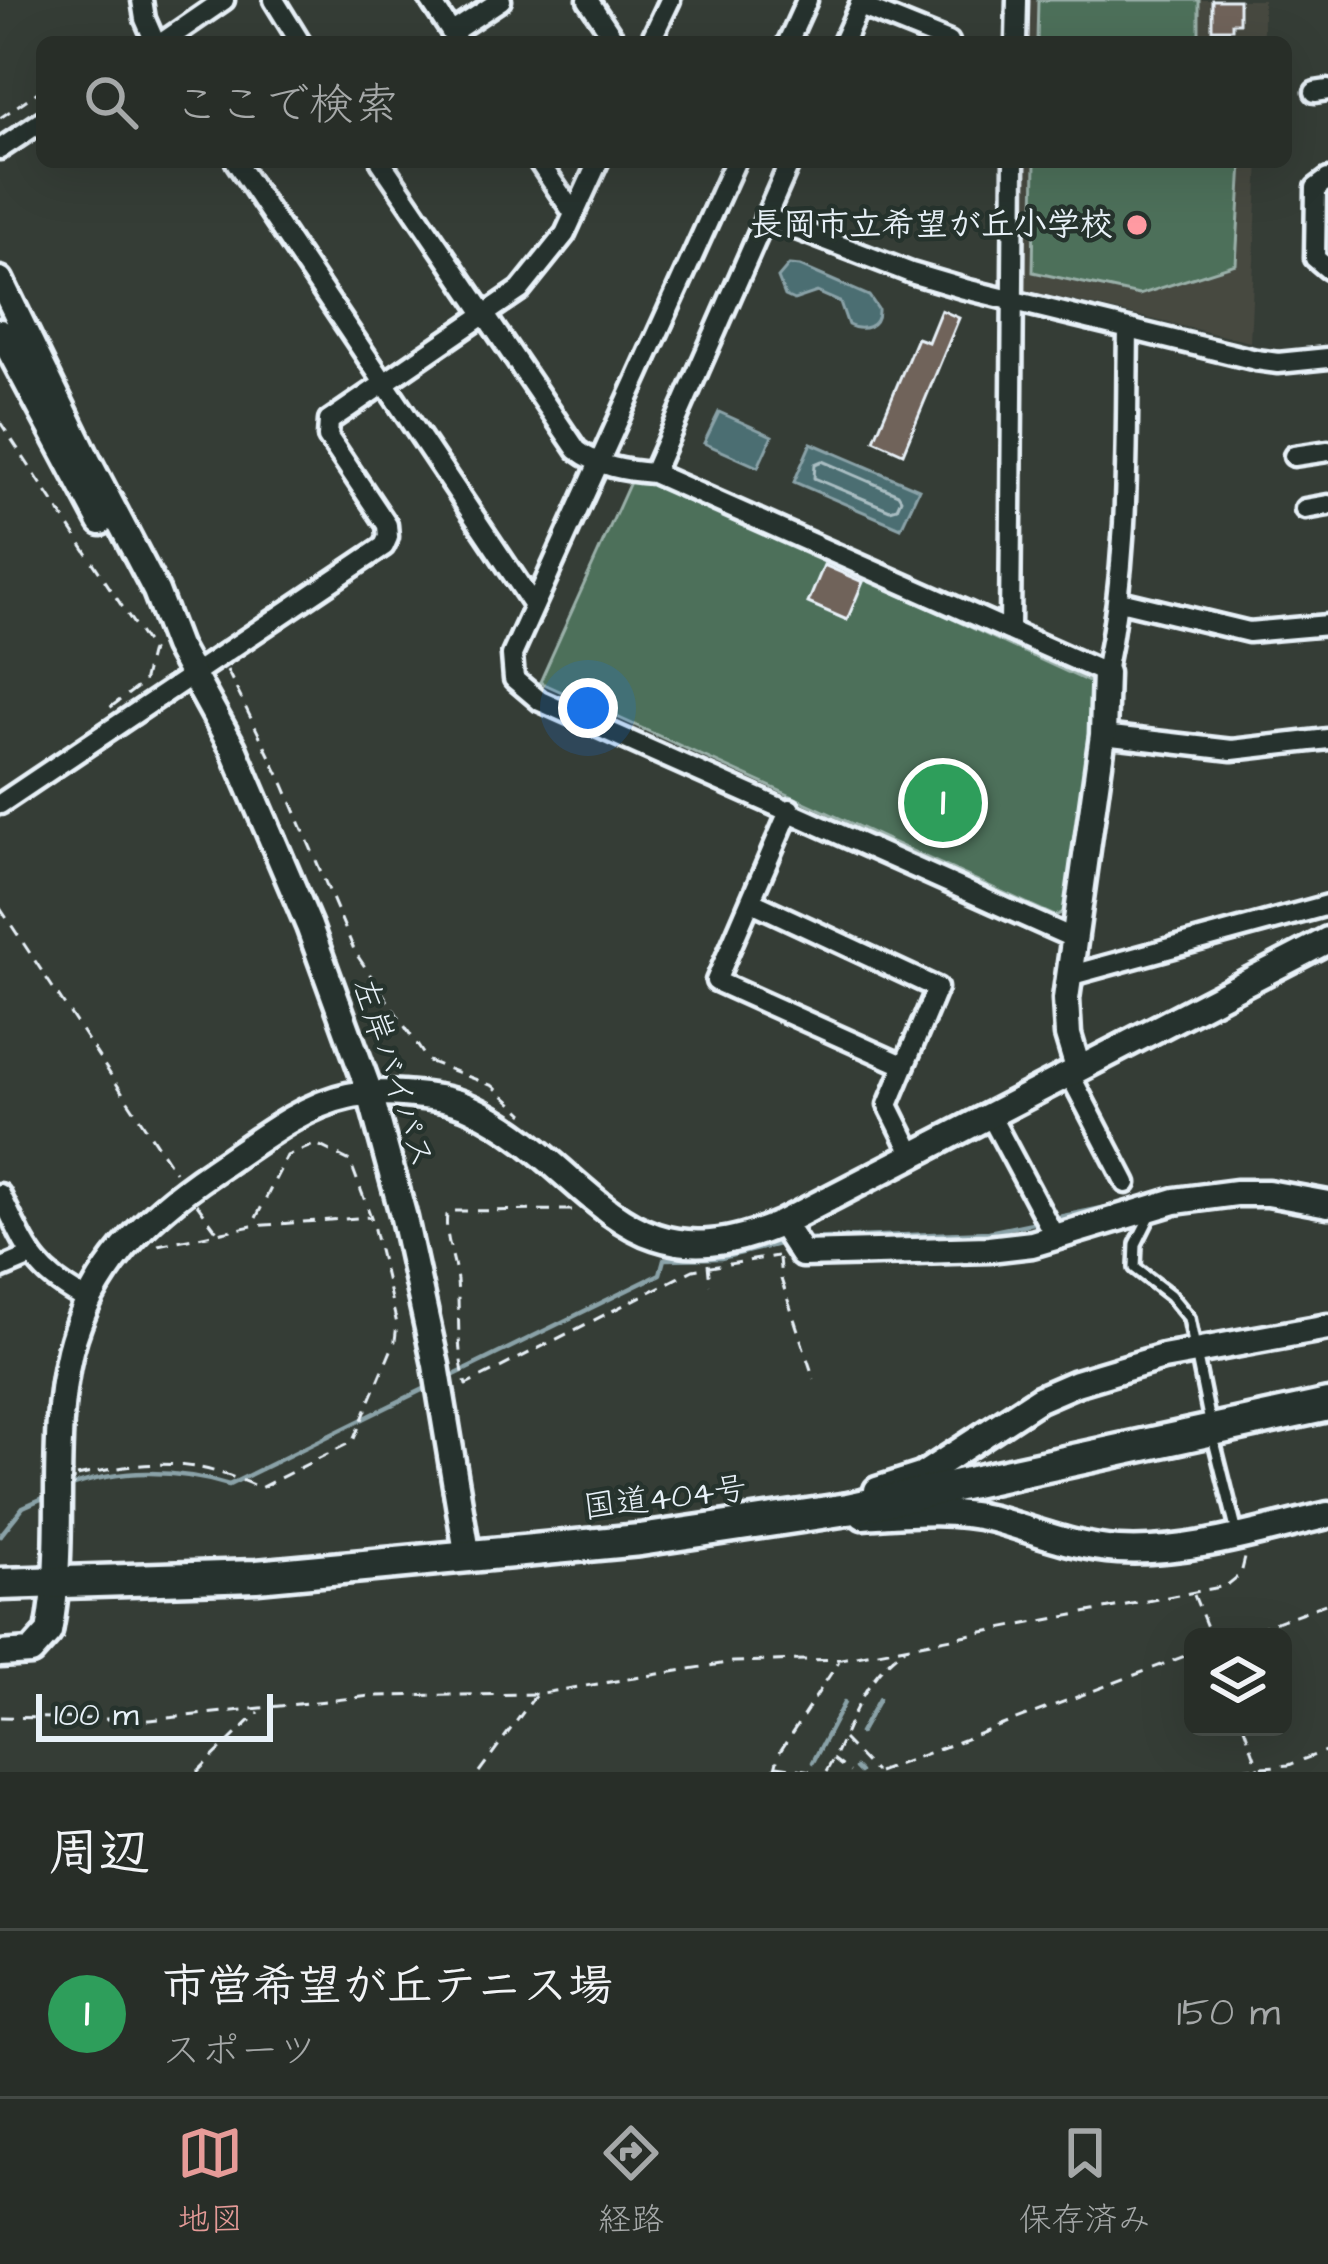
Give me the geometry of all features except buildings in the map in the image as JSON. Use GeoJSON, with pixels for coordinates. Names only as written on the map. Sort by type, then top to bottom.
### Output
{"type":"FeatureCollection","features":[{"type":"Feature","properties":{"kind":"highway","name":"国道404号"},"geometry":{"type":"LineString","coordinates":[[0,1584],[55,1586],[257,1576],[467,1558],[729,1527],[848,1509],[1328,1405]]}},
{"type":"Feature","properties":{"kind":"street"},"geometry":{"type":"LineString","coordinates":[[142,0],[145,19],[155,36]]}},
{"type":"Feature","properties":{"kind":"street"},"geometry":{"type":"LineString","coordinates":[[168,36],[224,0]]}},
{"type":"Feature","properties":{"kind":"street"},"geometry":{"type":"LineString","coordinates":[[274,0],[296,36]]}},
{"type":"Feature","properties":{"kind":"street"},"geometry":{"type":"LineString","coordinates":[[430,0],[453,36]]}},
{"type":"Feature","properties":{"kind":"street"},"geometry":{"type":"LineString","coordinates":[[456,36],[501,0]]}},
{"type":"Feature","properties":{"kind":"street"},"geometry":{"type":"LineString","coordinates":[[588,0],[612,36]]}},
{"type":"Feature","properties":{"kind":"street"},"geometry":{"type":"LineString","coordinates":[[653,36],[670,0]]}},
{"type":"Feature","properties":{"kind":"street"},"geometry":{"type":"LineString","coordinates":[[791,36],[807,0]]}},
{"type":"Feature","properties":{"kind":"street"},"geometry":{"type":"LineString","coordinates":[[1016,36],[1017,0]]}},
{"type":"Feature","properties":{"kind":"street"},"geometry":{"type":"LineString","coordinates":[[847,36],[861,3],[935,36]]}},
{"type":"Feature","properties":{"kind":"street"},"geometry":{"type":"LineString","coordinates":[[0,149],[36,126]]}},
{"type":"Feature","properties":{"kind":"street"},"geometry":{"type":"LineString","coordinates":[[240,168],[534,605]]}},
{"type":"Feature","properties":{"kind":"street"},"geometry":{"type":"LineString","coordinates":[[385,168],[577,450],[599,463],[653,473],[1105,673]]}},
{"type":"Feature","properties":{"kind":"street"},"geometry":{"type":"LineString","coordinates":[[542,168],[574,214]]}},
{"type":"Feature","properties":{"kind":"street"},"geometry":{"type":"LineString","coordinates":[[0,804],[384,546],[386,525],[328,437],[328,421],[486,316],[540,269],[565,234],[595,168]]}},
{"type":"Feature","properties":{"kind":"street"},"geometry":{"type":"LineString","coordinates":[[732,168],[534,605],[510,665],[514,679],[530,696],[1075,939]]}},
{"type":"Feature","properties":{"kind":"street"},"geometry":{"type":"LineString","coordinates":[[653,473],[787,168]]}},
{"type":"Feature","properties":{"kind":"street"},"geometry":{"type":"LineString","coordinates":[[1010,631],[1015,168]]}},
{"type":"Feature","properties":{"kind":"street"},"geometry":{"type":"LineString","coordinates":[[1328,179],[1316,188],[1315,258],[1328,268]]}},
{"type":"Feature","properties":{"kind":"street"},"geometry":{"type":"LineString","coordinates":[[765,217],[911,272],[1128,329],[1256,360],[1278,363],[1328,358]]}},
{"type":"Feature","properties":{"kind":"street","name":"左岸バイパス"},"geometry":{"type":"LineString","coordinates":[[0,280],[156,591],[172,635]]}},
{"type":"Feature","properties":{"kind":"street"},"geometry":{"type":"LineString","coordinates":[[1126,1183],[1074,1071],[1068,1035],[1068,976],[1103,735],[1105,673],[1120,602],[1128,455],[1128,329]]}},
{"type":"Feature","properties":{"kind":"street","name":"左岸バイパス"},"geometry":{"type":"LineString","coordinates":[[0,332],[102,524],[195,676],[277,844],[370,1093],[404,1218],[436,1365],[467,1558]]}},
{"type":"Feature","properties":{"kind":"street"},"geometry":{"type":"LineString","coordinates":[[1294,456],[1328,451]]}},
{"type":"Feature","properties":{"kind":"street"},"geometry":{"type":"LineString","coordinates":[[1304,509],[1328,505]]}},
{"type":"Feature","properties":{"kind":"street"},"geometry":{"type":"LineString","coordinates":[[1120,602],[1249,632],[1328,625]]}},
{"type":"Feature","properties":{"kind":"street"},"geometry":{"type":"LineString","coordinates":[[1103,735],[1232,750],[1328,739]]}},
{"type":"Feature","properties":{"kind":"street"},"geometry":{"type":"LineString","coordinates":[[790,809],[716,981],[903,1065]]}},
{"type":"Feature","properties":{"kind":"street"},"geometry":{"type":"LineString","coordinates":[[752,902],[937,988],[888,1105],[912,1154]]}},
{"type":"Feature","properties":{"kind":"street"},"geometry":{"type":"LineString","coordinates":[[1068,976],[1328,905]]}},
{"type":"Feature","properties":{"kind":"street"},"geometry":{"type":"LineString","coordinates":[[0,1654],[31,1652],[47,1638],[55,1586],[64,1385],[70,1351],[106,1268],[134,1235],[187,1190],[316,1108],[370,1093],[452,1101],[521,1140],[589,1198],[656,1238],[709,1255],[782,1223],[1328,940]]}},
{"type":"Feature","properties":{"kind":"street"},"geometry":{"type":"LineString","coordinates":[[990,1114],[1055,1237]]}},
{"type":"Feature","properties":{"kind":"street"},"geometry":{"type":"LineString","coordinates":[[782,1223],[794,1248],[812,1255],[989,1249],[1055,1237],[1155,1207],[1236,1193],[1268,1193],[1328,1204]]}},
{"type":"Feature","properties":{"kind":"street"},"geometry":{"type":"LineString","coordinates":[[0,1194],[31,1256],[47,1276],[89,1301]]}},
{"type":"Feature","properties":{"kind":"street"},"geometry":{"type":"LineString","coordinates":[[0,1269],[31,1256]]}},
{"type":"Feature","properties":{"kind":"street"},"geometry":{"type":"LineString","coordinates":[[729,1527],[852,1498],[920,1476],[1039,1399],[1114,1370],[1328,1328]]}},
{"type":"Feature","properties":{"kind":"street"},"geometry":{"type":"LineString","coordinates":[[729,1527],[932,1512],[991,1519],[1055,1541],[1120,1550],[1192,1546],[1328,1515]]}},
{"type":"Feature","properties":{"kind":"lane"},"geometry":{"type":"LineString","coordinates":[[1155,1207],[1136,1244],[1135,1268],[1181,1305],[1195,1333],[1209,1417]]}},
{"type":"Feature","properties":{"kind":"lane"},"geometry":{"type":"LineString","coordinates":[[1215,1445],[1238,1537]]}},
{"type":"Feature","properties":{"kind":"path"},"geometry":{"type":"LineString","coordinates":[[0,118],[36,93]]}},
{"type":"Feature","properties":{"kind":"path"},"geometry":{"type":"LineString","coordinates":[[0,422],[152,650],[148,675],[108,706],[100,736]]}},
{"type":"Feature","properties":{"kind":"path"},"geometry":{"type":"LineString","coordinates":[[224,664],[284,785],[355,952],[428,1061],[493,1086],[521,1108],[525,1116],[521,1140]]}},
{"type":"Feature","properties":{"kind":"path"},"geometry":{"type":"LineString","coordinates":[[0,908],[218,1233]]}},
{"type":"Feature","properties":{"kind":"path"},"geometry":{"type":"LineString","coordinates":[[58,1480],[136,1462],[164,1462],[225,1472],[260,1488],[353,1441],[395,1341],[397,1324],[370,1216],[350,1161],[316,1144],[287,1156],[252,1226]]}},
{"type":"Feature","properties":{"kind":"path"},"geometry":{"type":"LineString","coordinates":[[589,1198],[572,1210],[453,1211],[447,1215],[445,1227],[457,1282],[459,1360],[466,1385],[693,1270],[709,1255],[779,1256],[781,1279],[814,1379]]}},
{"type":"Feature","properties":{"kind":"path"},"geometry":{"type":"LineString","coordinates":[[158,1244],[252,1226],[370,1216]]}},
{"type":"Feature","properties":{"kind":"path"},"geometry":{"type":"LineString","coordinates":[[709,1255],[710,1285]]}},
{"type":"Feature","properties":{"kind":"path"},"geometry":{"type":"LineString","coordinates":[[0,1717],[150,1720],[371,1696],[536,1694],[733,1662],[841,1659],[1226,1586],[1241,1574],[1246,1550],[1238,1537]]}},
{"type":"Feature","properties":{"kind":"path"},"geometry":{"type":"LineString","coordinates":[[1194,1593],[1207,1628]]}},
{"type":"Feature","properties":{"kind":"path"},"geometry":{"type":"LineString","coordinates":[[1260,1628],[1328,1603]]}},
{"type":"Feature","properties":{"kind":"path"},"geometry":{"type":"LineString","coordinates":[[826,1772],[850,1715],[873,1678],[906,1647]]}},
{"type":"Feature","properties":{"kind":"path"},"geometry":{"type":"LineString","coordinates":[[842,1738],[877,1772],[1184,1656]]}},
{"type":"Feature","properties":{"kind":"path"},"geometry":{"type":"LineString","coordinates":[[818,1772],[775,1769],[779,1753],[841,1659]]}},
{"type":"Feature","properties":{"kind":"path"},"geometry":{"type":"LineString","coordinates":[[479,1772],[536,1694]]}},
{"type":"Feature","properties":{"kind":"path"},"geometry":{"type":"LineString","coordinates":[[197,1772],[261,1710]]}},
{"type":"Feature","properties":{"kind":"path"},"geometry":{"type":"LineString","coordinates":[[1247,1736],[1259,1771]]}},
{"type":"Feature","properties":{"kind":"path"},"geometry":{"type":"LineString","coordinates":[[1199,1772],[1259,1771],[1328,1750]]}},
{"type":"Feature","properties":{"kind":"path"},"geometry":{"type":"LineString","coordinates":[[833,1759],[850,1772]]}},
{"type":"Feature","properties":{"kind":"shaded area"},"geometry":{"type":"Polygon","coordinates":[[[1023,0],[1263,0],[1263,36],[1022,36],[1023,0]]]}},
{"type":"Feature","properties":{"kind":"shaded area","name":"長岡市立希望が丘小学校"},"geometry":{"type":"Polygon","coordinates":[[[1019,168],[1259,168],[1250,342],[1017,288],[1019,168]]]}},
{"type":"Feature","properties":{"kind":"green space"},"geometry":{"type":"Polygon","coordinates":[[[1038,0],[1199,0],[1199,36],[1037,36],[1038,0]]]}},
{"type":"Feature","properties":{"kind":"green space","name":"長岡市立希望が丘小学校"},"geometry":{"type":"Polygon","coordinates":[[[1035,168],[1242,168],[1236,264],[1139,295],[1033,272],[1035,168]]]}},
{"type":"Feature","properties":{"kind":"green space"},"geometry":{"type":"Polygon","coordinates":[[[631,480],[675,490],[1093,684],[1101,693],[1064,912],[1055,916],[540,682],[631,480]]]}},
{"type":"Feature","properties":{"kind":"water"},"geometry":{"type":"Polygon","coordinates":[[[789,265],[869,296],[878,309],[876,320],[859,328],[848,325],[840,302],[817,292],[794,300],[785,296],[778,278],[789,265]]]}},
{"type":"Feature","properties":{"kind":"water"},"geometry":{"type":"Polygon","coordinates":[[[719,412],[772,436],[758,467],[704,443],[719,412]]]}},
{"type":"Feature","properties":{"kind":"water"},"geometry":{"type":"Polygon","coordinates":[[[811,443],[919,489],[901,528],[794,482],[811,443]]]}},
{"type":"Feature","properties":{"kind":"waterway"},"geometry":{"type":"LineString","coordinates":[[1054,1218],[1131,1202]]}},
{"type":"Feature","properties":{"kind":"waterway"},"geometry":{"type":"LineString","coordinates":[[804,1239],[989,1232],[1037,1222]]}},
{"type":"Feature","properties":{"kind":"waterway"},"geometry":{"type":"LineString","coordinates":[[446,1379],[660,1274],[664,1259],[721,1258],[787,1242]]}},
{"type":"Feature","properties":{"kind":"waterway"},"geometry":{"type":"LineString","coordinates":[[66,1488],[106,1477],[148,1473],[229,1485],[430,1386]]}},
{"type":"Feature","properties":{"kind":"waterway"},"geometry":{"type":"LineString","coordinates":[[0,1536],[23,1507],[50,1495]]}},
{"type":"Feature","properties":{"kind":"waterway"},"geometry":{"type":"LineString","coordinates":[[860,1733],[879,1699]]}},
{"type":"Feature","properties":{"kind":"waterway"},"geometry":{"type":"LineString","coordinates":[[813,1762],[844,1703]]}},
{"type":"Feature","properties":{"kind":"waterway"},"geometry":{"type":"LineString","coordinates":[[856,1768],[860,1772]]}},
{"type":"Feature","properties":{"kind":"place","name":"長岡市立希望が丘小学校"},"geometry":{"type":"Point","coordinates":[1137,225]}},
{"type":"Feature","properties":{"kind":"place","name":"市営希望が丘テニス場"},"geometry":{"type":"Point","coordinates":[943,803]}}]}
